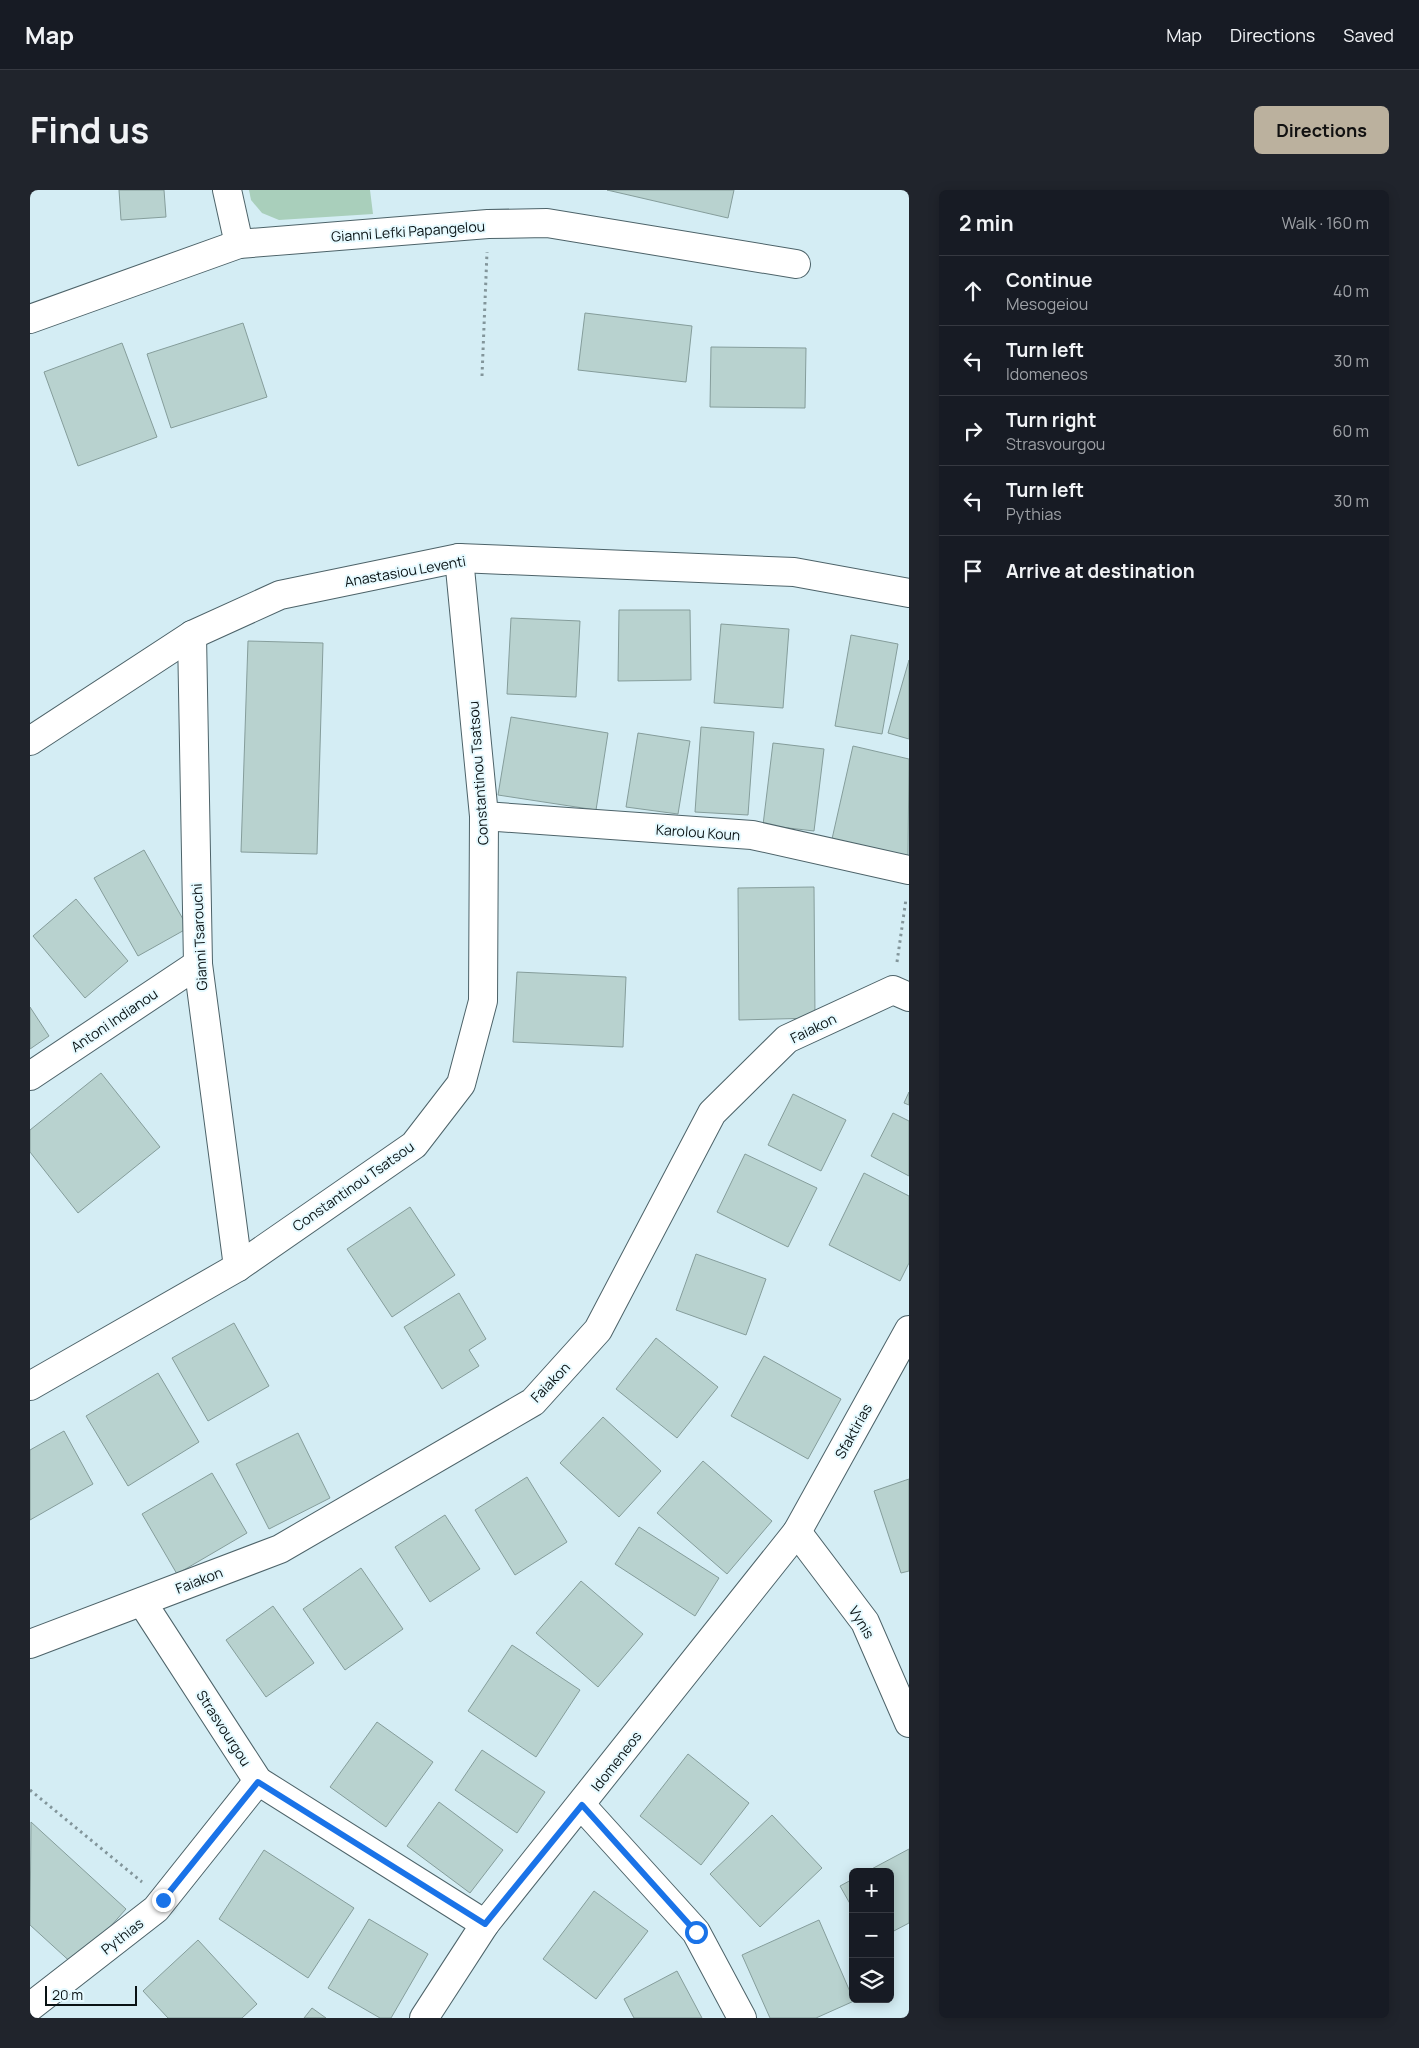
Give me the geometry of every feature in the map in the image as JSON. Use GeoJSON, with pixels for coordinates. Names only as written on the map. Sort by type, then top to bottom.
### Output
{"type":"FeatureCollection","features":[{"type":"Feature","properties":{"kind":"street"},"geometry":{"type":"LineString","coordinates":[[227,190],[239,244]]}},
{"type":"Feature","properties":{"kind":"street","name":"Gianni Lefki Papangelou"},"geometry":{"type":"LineString","coordinates":[[30,319],[239,244],[488,224],[547,223],[796,264]]}},
{"type":"Feature","properties":{"kind":"street","name":"Anastasiou Leventi"},"geometry":{"type":"LineString","coordinates":[[30,741],[192,635],[280,595],[459,558],[794,572],[909,593]]}},
{"type":"Feature","properties":{"kind":"street","name":"Constantinou Tsatsou"},"geometry":{"type":"LineString","coordinates":[[30,1386],[238,1267],[414,1145],[460,1084],[483,1001],[484,816],[459,558]]}},
{"type":"Feature","properties":{"kind":"street","name":"Gianni Tsarouchi"},"geometry":{"type":"LineString","coordinates":[[192,635],[198,964],[238,1267]]}},
{"type":"Feature","properties":{"kind":"street","name":"Karolou Koun"},"geometry":{"type":"LineString","coordinates":[[484,816],[752,836],[908,883]]}},
{"type":"Feature","properties":{"kind":"street","name":"Antoni Indianou"},"geometry":{"type":"LineString","coordinates":[[30,1076],[198,964]]}},
{"type":"Feature","properties":{"kind":"street","name":"Faiakon"},"geometry":{"type":"LineString","coordinates":[[30,1644],[280,1549],[532,1402],[598,1330],[712,1114],[787,1039],[901,994]]}},
{"type":"Feature","properties":{"kind":"street","name":"Sfaktirias"},"geometry":{"type":"LineString","coordinates":[[797,1532],[909,1330]]}},
{"type":"Feature","properties":{"kind":"street","name":"Vynis"},"geometry":{"type":"LineString","coordinates":[[797,1532],[865,1622],[909,1723]]}},
{"type":"Feature","properties":{"kind":"street","name":"Idomeneos"},"geometry":{"type":"LineString","coordinates":[[424,2018],[485,1924],[582,1805],[797,1532]]}},
{"type":"Feature","properties":{"kind":"street","name":"Strasvourgou"},"geometry":{"type":"LineString","coordinates":[[142,1602],[258,1782],[485,1924]]}},
{"type":"Feature","properties":{"kind":"street","name":"Pythias"},"geometry":{"type":"LineString","coordinates":[[30,2007],[156,1909],[258,1782]]}},
{"type":"Feature","properties":{"kind":"street"},"geometry":{"type":"LineString","coordinates":[[582,1805],[696,1932],[742,2018]]}},
{"type":"Feature","properties":{"kind":"path"},"geometry":{"type":"LineString","coordinates":[[482,376],[488,224]]}},
{"type":"Feature","properties":{"kind":"path"},"geometry":{"type":"LineString","coordinates":[[901,994],[908,883]]}},
{"type":"Feature","properties":{"kind":"path"},"geometry":{"type":"LineString","coordinates":[[30,1790],[163,1900]]}},
{"type":"Feature","properties":{"kind":"green space"},"geometry":{"type":"Polygon","coordinates":[[[249,190],[370,190],[373,214],[279,220],[262,213],[251,200],[249,190]]]}},
{"type":"Feature","properties":{"kind":"building"},"geometry":{"type":"Polygon","coordinates":[[[119,190],[164,190],[166,217],[121,220],[119,190]]]}},
{"type":"Feature","properties":{"kind":"building"},"geometry":{"type":"Polygon","coordinates":[[[607,190],[734,190],[728,218],[607,190]]]}},
{"type":"Feature","properties":{"kind":"building"},"geometry":{"type":"Polygon","coordinates":[[[585,313],[692,326],[686,382],[578,370],[585,313]]]}},
{"type":"Feature","properties":{"kind":"building"},"geometry":{"type":"Polygon","coordinates":[[[243,323],[267,397],[171,428],[147,354],[243,323]]]}},
{"type":"Feature","properties":{"kind":"building"},"geometry":{"type":"Polygon","coordinates":[[[122,343],[157,437],[78,466],[44,372],[122,343]]]}},
{"type":"Feature","properties":{"kind":"building"},"geometry":{"type":"Polygon","coordinates":[[[711,347],[806,348],[805,408],[710,407],[711,347]]]}},
{"type":"Feature","properties":{"kind":"building"},"geometry":{"type":"Polygon","coordinates":[[[619,610],[690,610],[691,680],[618,681],[619,610]]]}},
{"type":"Feature","properties":{"kind":"building"},"geometry":{"type":"Polygon","coordinates":[[[511,618],[580,621],[576,697],[507,694],[511,618]]]}},
{"type":"Feature","properties":{"kind":"building"},"geometry":{"type":"Polygon","coordinates":[[[721,624],[789,629],[783,708],[714,703],[721,624]]]}},
{"type":"Feature","properties":{"kind":"building"},"geometry":{"type":"Polygon","coordinates":[[[851,635],[898,644],[882,734],[835,726],[851,635]]]}},
{"type":"Feature","properties":{"kind":"building"},"geometry":{"type":"Polygon","coordinates":[[[248,641],[323,643],[317,854],[241,852],[248,641]]]}},
{"type":"Feature","properties":{"kind":"building"},"geometry":{"type":"Polygon","coordinates":[[[909,660],[909,739],[888,733],[909,660]]]}},
{"type":"Feature","properties":{"kind":"building"},"geometry":{"type":"Polygon","coordinates":[[[511,717],[608,733],[596,810],[498,795],[511,717]]]}},
{"type":"Feature","properties":{"kind":"building"},"geometry":{"type":"Polygon","coordinates":[[[701,727],[754,732],[748,815],[695,812],[701,727]]]}},
{"type":"Feature","properties":{"kind":"building"},"geometry":{"type":"Polygon","coordinates":[[[638,733],[690,741],[678,814],[626,807],[638,733]]]}},
{"type":"Feature","properties":{"kind":"building"},"geometry":{"type":"Polygon","coordinates":[[[773,743],[824,749],[814,831],[763,825],[773,743]]]}},
{"type":"Feature","properties":{"kind":"building"},"geometry":{"type":"Polygon","coordinates":[[[853,746],[909,759],[908,856],[832,839],[853,746]]]}},
{"type":"Feature","properties":{"kind":"building"},"geometry":{"type":"Polygon","coordinates":[[[144,850],[188,928],[138,956],[94,878],[144,850]]]}},
{"type":"Feature","properties":{"kind":"building"},"geometry":{"type":"Polygon","coordinates":[[[814,887],[815,1018],[739,1020],[738,888],[814,887]]]}},
{"type":"Feature","properties":{"kind":"building"},"geometry":{"type":"Polygon","coordinates":[[[76,899],[128,961],[85,998],[33,936],[76,899]]]}},
{"type":"Feature","properties":{"kind":"building"},"geometry":{"type":"Polygon","coordinates":[[[517,972],[626,977],[623,1047],[513,1042],[517,972]]]}},
{"type":"Feature","properties":{"kind":"building"},"geometry":{"type":"Polygon","coordinates":[[[30,1007],[49,1036],[30,1049],[30,1007]]]}},
{"type":"Feature","properties":{"kind":"building"},"geometry":{"type":"Polygon","coordinates":[[[101,1073],[160,1147],[78,1213],[30,1152],[30,1130],[101,1073]]]}},
{"type":"Feature","properties":{"kind":"building"},"geometry":{"type":"Polygon","coordinates":[[[909,1092],[909,1105],[904,1103],[909,1092]]]}},
{"type":"Feature","properties":{"kind":"building"},"geometry":{"type":"Polygon","coordinates":[[[793,1094],[846,1120],[821,1171],[768,1145],[793,1094]]]}},
{"type":"Feature","properties":{"kind":"building"},"geometry":{"type":"Polygon","coordinates":[[[893,1113],[909,1121],[909,1176],[871,1156],[893,1113]]]}},
{"type":"Feature","properties":{"kind":"building"},"geometry":{"type":"Polygon","coordinates":[[[745,1154],[817,1188],[788,1247],[717,1212],[745,1154]]]}},
{"type":"Feature","properties":{"kind":"building"},"geometry":{"type":"Polygon","coordinates":[[[864,1173],[909,1196],[909,1263],[900,1281],[829,1245],[864,1173]]]}},
{"type":"Feature","properties":{"kind":"building"},"geometry":{"type":"Polygon","coordinates":[[[410,1207],[455,1275],[392,1317],[347,1249],[410,1207]]]}},
{"type":"Feature","properties":{"kind":"building"},"geometry":{"type":"Polygon","coordinates":[[[696,1254],[766,1279],[746,1335],[676,1310],[696,1254]]]}},
{"type":"Feature","properties":{"kind":"building"},"geometry":{"type":"Polygon","coordinates":[[[459,1293],[486,1339],[469,1350],[479,1366],[442,1389],[404,1327],[459,1293]]]}},
{"type":"Feature","properties":{"kind":"building"},"geometry":{"type":"Polygon","coordinates":[[[234,1323],[269,1386],[208,1421],[172,1358],[234,1323]]]}},
{"type":"Feature","properties":{"kind":"building"},"geometry":{"type":"Polygon","coordinates":[[[656,1338],[718,1387],[677,1438],[616,1389],[656,1338]]]}},
{"type":"Feature","properties":{"kind":"building"},"geometry":{"type":"Polygon","coordinates":[[[764,1356],[841,1399],[808,1459],[731,1416],[764,1356]]]}},
{"type":"Feature","properties":{"kind":"building"},"geometry":{"type":"Polygon","coordinates":[[[158,1373],[199,1442],[128,1486],[86,1416],[158,1373]]]}},
{"type":"Feature","properties":{"kind":"building"},"geometry":{"type":"Polygon","coordinates":[[[603,1417],[661,1471],[619,1517],[560,1463],[603,1417]]]}},
{"type":"Feature","properties":{"kind":"building"},"geometry":{"type":"Polygon","coordinates":[[[64,1431],[93,1484],[30,1520],[30,1450],[64,1431]]]}},
{"type":"Feature","properties":{"kind":"building"},"geometry":{"type":"Polygon","coordinates":[[[298,1433],[330,1498],[269,1529],[236,1464],[298,1433]]]}},
{"type":"Feature","properties":{"kind":"building"},"geometry":{"type":"Polygon","coordinates":[[[703,1461],[772,1521],[727,1574],[657,1513],[703,1461]]]}},
{"type":"Feature","properties":{"kind":"building"},"geometry":{"type":"Polygon","coordinates":[[[212,1473],[247,1533],[177,1574],[142,1514],[212,1473]]]}},
{"type":"Feature","properties":{"kind":"building"},"geometry":{"type":"Polygon","coordinates":[[[527,1477],[567,1542],[515,1575],[475,1510],[527,1477]]]}},
{"type":"Feature","properties":{"kind":"building"},"geometry":{"type":"Polygon","coordinates":[[[909,1479],[909,1571],[901,1573],[874,1491],[909,1479]]]}},
{"type":"Feature","properties":{"kind":"building"},"geometry":{"type":"Polygon","coordinates":[[[445,1515],[480,1569],[430,1602],[395,1547],[445,1515]]]}},
{"type":"Feature","properties":{"kind":"building"},"geometry":{"type":"Polygon","coordinates":[[[639,1527],[719,1578],[695,1616],[615,1564],[639,1527]]]}},
{"type":"Feature","properties":{"kind":"building"},"geometry":{"type":"Polygon","coordinates":[[[361,1568],[403,1629],[345,1670],[303,1609],[361,1568]]]}},
{"type":"Feature","properties":{"kind":"building"},"geometry":{"type":"Polygon","coordinates":[[[581,1581],[643,1634],[598,1687],[536,1633],[581,1581]]]}},
{"type":"Feature","properties":{"kind":"building"},"geometry":{"type":"Polygon","coordinates":[[[273,1606],[314,1663],[266,1697],[226,1640],[273,1606]]]}},
{"type":"Feature","properties":{"kind":"building"},"geometry":{"type":"Polygon","coordinates":[[[512,1645],[580,1690],[536,1757],[468,1711],[512,1645]]]}},
{"type":"Feature","properties":{"kind":"building"},"geometry":{"type":"Polygon","coordinates":[[[377,1722],[433,1762],[386,1827],[330,1787],[377,1722]]]}},
{"type":"Feature","properties":{"kind":"building"},"geometry":{"type":"Polygon","coordinates":[[[482,1750],[545,1792],[517,1833],[455,1790],[482,1750]]]}},
{"type":"Feature","properties":{"kind":"building"},"geometry":{"type":"Polygon","coordinates":[[[688,1754],[749,1803],[701,1865],[640,1816],[688,1754]]]}},
{"type":"Feature","properties":{"kind":"building"},"geometry":{"type":"Polygon","coordinates":[[[439,1802],[503,1850],[470,1893],[407,1846],[439,1802]]]}},
{"type":"Feature","properties":{"kind":"building"},"geometry":{"type":"Polygon","coordinates":[[[772,1815],[822,1868],[760,1927],[710,1874],[772,1815]]]}},
{"type":"Feature","properties":{"kind":"building"},"geometry":{"type":"Polygon","coordinates":[[[31,1822],[126,1909],[75,1966],[30,1925],[31,1822]]]}},
{"type":"Feature","properties":{"kind":"building"},"geometry":{"type":"Polygon","coordinates":[[[909,1849],[909,1923],[894,1931],[894,1868],[873,1868],[909,1849]]]}},
{"type":"Feature","properties":{"kind":"building"},"geometry":{"type":"Polygon","coordinates":[[[264,1850],[354,1908],[308,1978],[219,1919],[264,1850]]]}},
{"type":"Feature","properties":{"kind":"building"},"geometry":{"type":"Polygon","coordinates":[[[849,1881],[849,1902],[840,1886],[849,1881]]]}},
{"type":"Feature","properties":{"kind":"building"},"geometry":{"type":"Polygon","coordinates":[[[594,1891],[648,1931],[596,1999],[543,1959],[594,1891]]]}},
{"type":"Feature","properties":{"kind":"building"},"geometry":{"type":"Polygon","coordinates":[[[369,1919],[428,1954],[391,2018],[380,2018],[328,1988],[369,1919]]]}},
{"type":"Feature","properties":{"kind":"building"},"geometry":{"type":"Polygon","coordinates":[[[819,1920],[849,1989],[850,2003],[816,2018],[770,2018],[742,1955],[819,1920]]]}},
{"type":"Feature","properties":{"kind":"building"},"geometry":{"type":"Polygon","coordinates":[[[198,1940],[257,2004],[242,2018],[168,2018],[143,1991],[198,1940]]]}},
{"type":"Feature","properties":{"kind":"building"},"geometry":{"type":"Polygon","coordinates":[[[677,1971],[702,2018],[634,2018],[624,1999],[677,1971]]]}},
{"type":"Feature","properties":{"kind":"building"},"geometry":{"type":"Polygon","coordinates":[[[312,2008],[326,2018],[304,2018],[312,2008]]]}},
{"type":"Feature","properties":{"kind":"route"},"geometry":{"type":"LineString","coordinates":[[163,1900],[258,1782],[485,1924],[582,1805],[696,1932]]}}]}
